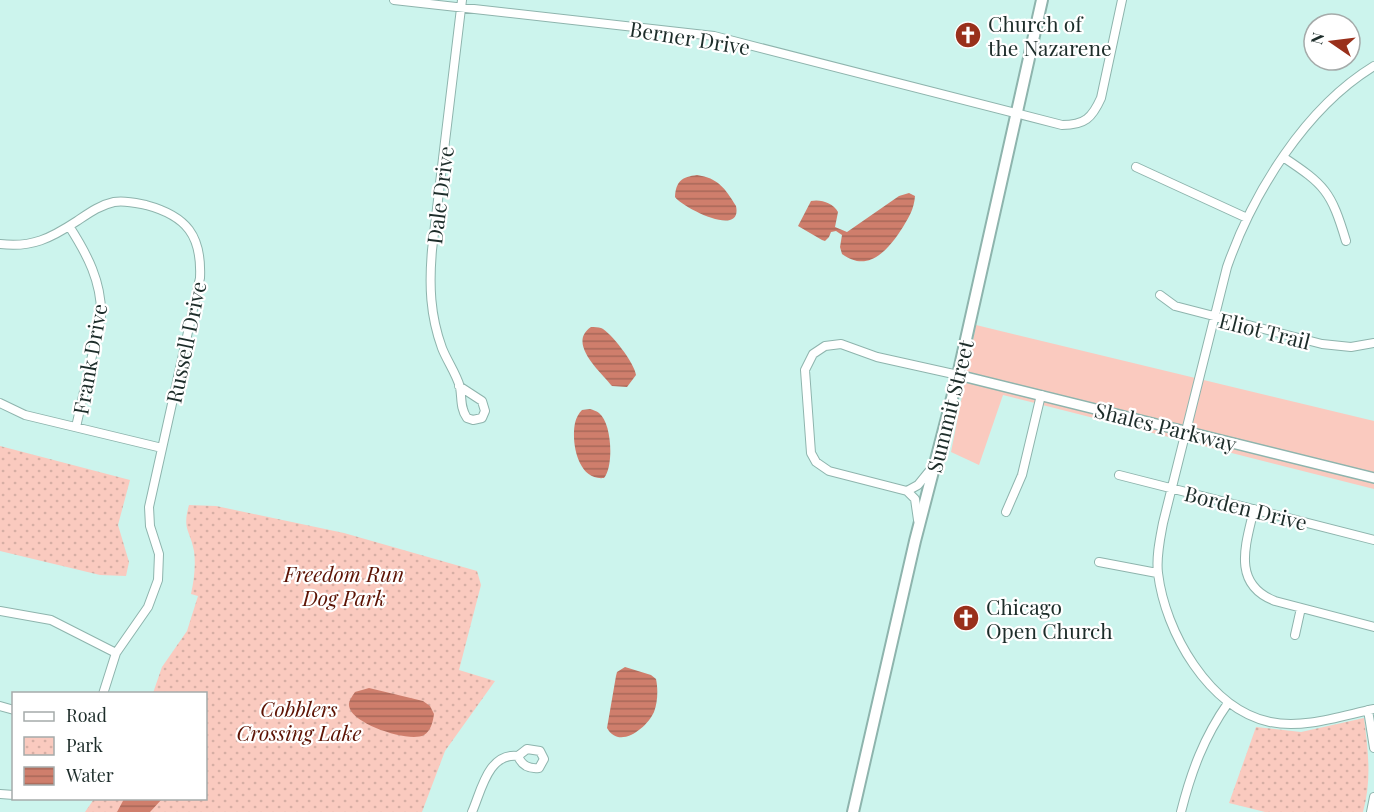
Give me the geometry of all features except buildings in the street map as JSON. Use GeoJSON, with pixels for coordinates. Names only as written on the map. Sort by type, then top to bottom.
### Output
{"type":"FeatureCollection","features":[{"type":"Feature","properties":{"kind":"main road","name":"Summit Street"},"geometry":{"type":"LineString","coordinates":[[853,812],[915,541],[958,375],[1042,0]]}},
{"type":"Feature","properties":{"kind":"street","name":"Berner Drive"},"geometry":{"type":"LineString","coordinates":[[394,0],[462,4],[714,36],[1062,125],[1076,125],[1095,112],[1101,98],[1122,0]]}},
{"type":"Feature","properties":{"kind":"street","name":"Dale Drive"},"geometry":{"type":"LineString","coordinates":[[459,386],[482,401],[485,411],[482,418],[473,420],[466,417],[462,411],[459,386],[442,349],[433,316],[429,279],[462,4]]}},
{"type":"Feature","properties":{"kind":"street"},"geometry":{"type":"LineString","coordinates":[[1374,66],[1351,82],[1308,124],[1257,197],[1247,218],[1227,267],[1158,549],[1158,573],[1163,598],[1177,636],[1205,679],[1228,703],[1258,719],[1286,724],[1318,721],[1371,710],[1374,748]]}},
{"type":"Feature","properties":{"kind":"street"},"geometry":{"type":"LineString","coordinates":[[1283,157],[1324,188],[1334,204],[1346,241]]}},
{"type":"Feature","properties":{"kind":"street"},"geometry":{"type":"LineString","coordinates":[[1136,167],[1247,218]]}},
{"type":"Feature","properties":{"kind":"street","name":"Russell Drive"},"geometry":{"type":"LineString","coordinates":[[0,244],[23,246],[44,241],[96,208],[114,202],[138,203],[165,211],[188,227],[198,246],[200,278],[149,507],[152,534],[159,554],[158,580],[148,606],[116,653],[103,692]]}},
{"type":"Feature","properties":{"kind":"street","name":"Frank Drive"},"geometry":{"type":"LineString","coordinates":[[69,226],[98,279],[102,298],[101,316],[76,427]]}},
{"type":"Feature","properties":{"kind":"street","name":"Eliot Trail"},"geometry":{"type":"LineString","coordinates":[[1160,295],[1175,306],[1322,344],[1351,347],[1374,343]]}},
{"type":"Feature","properties":{"kind":"street"},"geometry":{"type":"LineString","coordinates":[[915,541],[917,510],[915,499],[907,491],[829,471],[816,462],[811,453],[805,370],[813,354],[825,346],[841,344],[878,357],[958,375]]}},
{"type":"Feature","properties":{"kind":"street","name":"Shales Parkway"},"geometry":{"type":"LineString","coordinates":[[958,375],[1374,478]]}},
{"type":"Feature","properties":{"kind":"street"},"geometry":{"type":"LineString","coordinates":[[1006,513],[1022,476],[1041,395]]}},
{"type":"Feature","properties":{"kind":"street"},"geometry":{"type":"LineString","coordinates":[[0,403],[26,415],[162,448]]}},
{"type":"Feature","properties":{"kind":"street"},"geometry":{"type":"LineString","coordinates":[[907,491],[927,476],[936,460]]}},
{"type":"Feature","properties":{"kind":"street","name":"Borden Drive"},"geometry":{"type":"LineString","coordinates":[[1119,475],[1374,540]]}},
{"type":"Feature","properties":{"kind":"street"},"geometry":{"type":"LineString","coordinates":[[1254,510],[1244,551],[1244,566],[1254,586],[1269,598],[1374,627]]}},
{"type":"Feature","properties":{"kind":"street"},"geometry":{"type":"LineString","coordinates":[[1099,562],[1158,573]]}},
{"type":"Feature","properties":{"kind":"street"},"geometry":{"type":"LineString","coordinates":[[1295,635],[1302,608]]}},
{"type":"Feature","properties":{"kind":"street"},"geometry":{"type":"LineString","coordinates":[[0,610],[51,620],[116,653]]}},
{"type":"Feature","properties":{"kind":"street"},"geometry":{"type":"LineString","coordinates":[[1181,812],[1198,755],[1228,703]]}},
{"type":"Feature","properties":{"kind":"street"},"geometry":{"type":"LineString","coordinates":[[472,812],[488,772],[502,759],[518,756]]}},
{"type":"Feature","properties":{"kind":"street"},"geometry":{"type":"LineString","coordinates":[[1371,812],[1374,797]]}},
{"type":"Feature","properties":{"kind":"green space"},"geometry":{"type":"Polygon","coordinates":[[[976,325],[1374,421],[1374,489],[1003,395],[979,465],[951,452],[976,325]]]}},
{"type":"Feature","properties":{"kind":"green space"},"geometry":{"type":"Polygon","coordinates":[[[0,446],[130,480],[118,525],[129,562],[126,576],[100,575],[0,551],[0,446]]]}},
{"type":"Feature","properties":{"kind":"green space","name":"Cobblers Crossing Lake"},"geometry":{"type":"Polygon","coordinates":[[[189,505],[216,506],[344,533],[477,571],[481,585],[459,670],[495,681],[445,751],[422,812],[85,812],[93,800],[207,800],[207,692],[153,692],[162,667],[187,631],[198,596],[191,594],[195,562],[186,525],[189,505]]]}},
{"type":"Feature","properties":{"kind":"green space"},"geometry":{"type":"Polygon","coordinates":[[[1364,718],[1368,777],[1363,812],[1265,812],[1229,803],[1256,727],[1301,732],[1364,718]]]}},
{"type":"Feature","properties":{"kind":"water"},"geometry":{"type":"Polygon","coordinates":[[[697,175],[716,181],[724,189],[736,206],[736,215],[730,220],[711,218],[688,207],[675,197],[681,181],[697,175]]]}},
{"type":"Feature","properties":{"kind":"water"},"geometry":{"type":"Polygon","coordinates":[[[909,193],[915,196],[911,213],[885,250],[869,260],[852,259],[842,254],[840,247],[842,235],[836,231],[831,232],[825,241],[798,226],[811,201],[823,201],[833,206],[838,212],[835,227],[847,232],[899,196],[909,193]]]}},
{"type":"Feature","properties":{"kind":"water"},"geometry":{"type":"Polygon","coordinates":[[[591,327],[605,331],[632,364],[636,375],[627,387],[612,386],[588,357],[582,341],[591,327]]]}},
{"type":"Feature","properties":{"kind":"water"},"geometry":{"type":"Polygon","coordinates":[[[590,409],[598,412],[603,418],[609,435],[609,464],[604,478],[595,477],[582,467],[576,450],[574,431],[576,419],[582,410],[590,409]]]}},
{"type":"Feature","properties":{"kind":"water"},"geometry":{"type":"Polygon","coordinates":[[[625,667],[651,675],[656,679],[657,700],[654,712],[639,730],[625,737],[618,737],[607,728],[617,672],[625,667]]]}},
{"type":"Feature","properties":{"kind":"water"},"geometry":{"type":"Polygon","coordinates":[[[369,688],[423,701],[430,706],[434,714],[428,731],[417,737],[407,737],[384,731],[362,721],[354,715],[349,703],[355,692],[369,688]]]}},
{"type":"Feature","properties":{"kind":"water"},"geometry":{"type":"Polygon","coordinates":[[[123,800],[161,800],[150,812],[117,812],[123,800]]]}},
{"type":"Feature","properties":{"kind":"place","name":"Church of the Nazarene"},"geometry":{"type":"Point","coordinates":[968,35]}},
{"type":"Feature","properties":{"kind":"place","name":"Chicago Open Church"},"geometry":{"type":"Point","coordinates":[966,618]}},
{"type":"Feature","properties":{"kind":"park label","name":"Freedom Run Dog Park"},"geometry":{"type":"Point","coordinates":[344,585]}}]}
